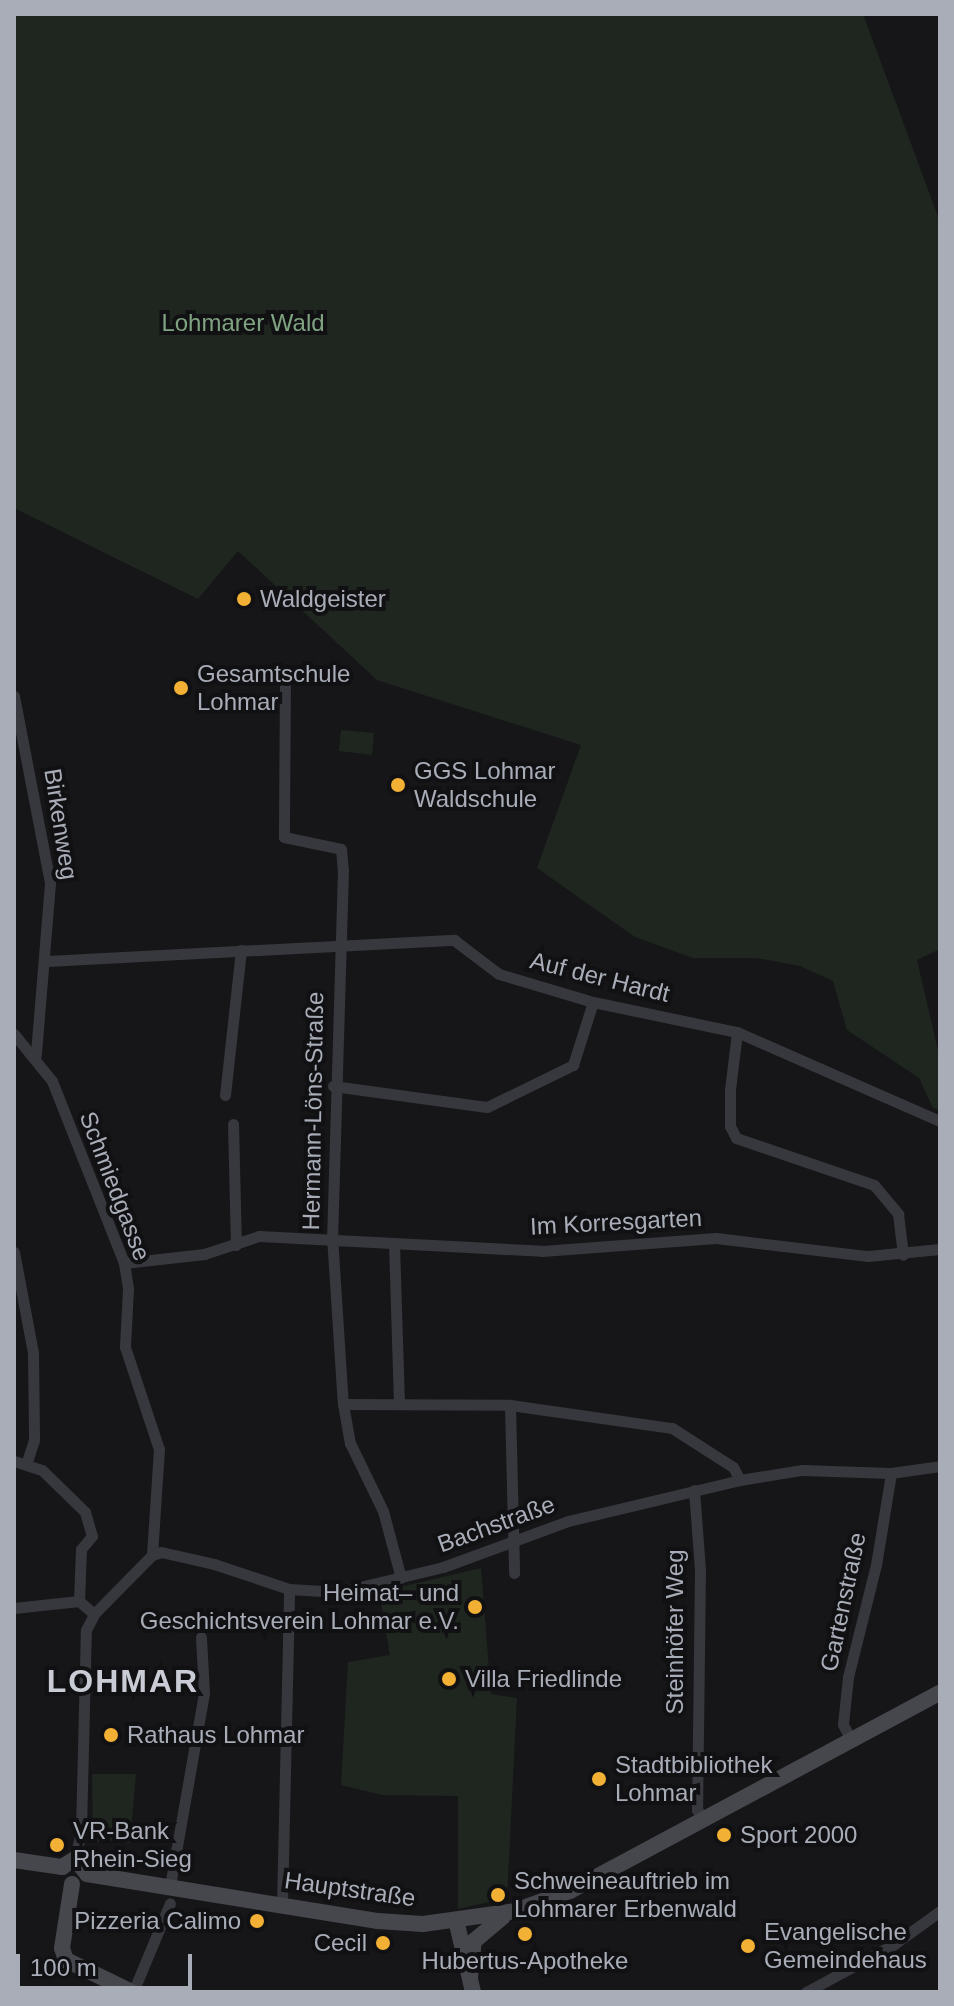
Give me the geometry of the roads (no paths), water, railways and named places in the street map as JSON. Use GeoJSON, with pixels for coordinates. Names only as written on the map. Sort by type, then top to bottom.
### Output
{"type":"FeatureCollection","features":[{"type":"Feature","properties":{"kind":"main road","name":"Hauptstraße"},"geometry":{"type":"LineString","coordinates":[[87,1874],[170,1894],[282,1905],[378,1921],[456,1920],[515,1911],[567,1893],[940,1693]]}},
{"type":"Feature","properties":{"kind":"main road"},"geometry":{"type":"LineString","coordinates":[[14,1860],[69,1863],[87,1874],[72,1884],[62,1948],[66,1960],[132,1992]]}},
{"type":"Feature","properties":{"kind":"main road"},"geometry":{"type":"LineString","coordinates":[[69,1863],[62,1876],[72,1884]]}},
{"type":"Feature","properties":{"kind":"main road"},"geometry":{"type":"LineString","coordinates":[[471,1984],[479,1933],[515,1911]]}},
{"type":"Feature","properties":{"kind":"main road"},"geometry":{"type":"LineString","coordinates":[[456,1920],[471,1984]]}},
{"type":"Feature","properties":{"kind":"street","name":"Hermann-Löns-Straße"},"geometry":{"type":"LineString","coordinates":[[285,680],[284,837],[341,849],[333,1086],[332,1236],[343,1404],[350,1443],[383,1511],[401,1578]]}},
{"type":"Feature","properties":{"kind":"street","name":"Birkenweg"},"geometry":{"type":"LineString","coordinates":[[14,696],[50,883],[47,961],[36,1055]]}},
{"type":"Feature","properties":{"kind":"street","name":"Auf der Hardt"},"geometry":{"type":"LineString","coordinates":[[47,961],[339,942],[454,940],[499,974],[593,1002],[737,1032],[940,1121]]}},
{"type":"Feature","properties":{"kind":"street"},"geometry":{"type":"LineString","coordinates":[[225,1095],[241,950]]}},
{"type":"Feature","properties":{"kind":"street"},"geometry":{"type":"LineString","coordinates":[[333,1086],[487,1107],[573,1065],[593,1002]]}},
{"type":"Feature","properties":{"kind":"street"},"geometry":{"type":"LineString","coordinates":[[737,1032],[730,1090],[730,1126],[736,1138],[874,1185],[898,1214],[903,1255]]}},
{"type":"Feature","properties":{"kind":"street","name":"Schmiedgasse"},"geometry":{"type":"LineString","coordinates":[[14,1034],[36,1055],[52,1081],[124,1263],[128,1289],[125,1347],[159,1449],[152,1555]]}},
{"type":"Feature","properties":{"kind":"street"},"geometry":{"type":"LineString","coordinates":[[233,1124],[236,1245]]}},
{"type":"Feature","properties":{"kind":"street","name":"Im Korresgarten"},"geometry":{"type":"LineString","coordinates":[[124,1263],[185,1257],[259,1236],[332,1236],[394,1244],[573,1251],[716,1238],[868,1256],[940,1249]]}},
{"type":"Feature","properties":{"kind":"street"},"geometry":{"type":"LineString","coordinates":[[394,1244],[399,1402]]}},
{"type":"Feature","properties":{"kind":"street"},"geometry":{"type":"LineString","coordinates":[[14,1252],[33,1353],[34,1440],[20,1463],[66,1490],[91,1524],[92,1536],[81,1549],[79,1601]]}},
{"type":"Feature","properties":{"kind":"street"},"geometry":{"type":"LineString","coordinates":[[343,1404],[510,1405],[672,1428],[733,1467],[740,1480]]}},
{"type":"Feature","properties":{"kind":"street"},"geometry":{"type":"LineString","coordinates":[[510,1405],[510,1544],[514,1573]]}},
{"type":"Feature","properties":{"kind":"street","name":"Bachstraße"},"geometry":{"type":"LineString","coordinates":[[152,1555],[161,1552],[214,1564],[289,1589],[339,1592],[401,1578],[510,1544],[568,1521],[740,1480],[802,1470],[891,1473],[940,1466]]}},
{"type":"Feature","properties":{"kind":"street","name":"Gartenstraße"},"geometry":{"type":"LineString","coordinates":[[851,1740],[843,1724],[848,1677],[876,1565],[891,1473]]}},
{"type":"Feature","properties":{"kind":"street","name":"Steinhöfer Weg"},"geometry":{"type":"LineString","coordinates":[[694,1490],[700,1570],[697,1810],[705,1819]]}},
{"type":"Feature","properties":{"kind":"street"},"geometry":{"type":"LineString","coordinates":[[69,1863],[81,1830],[83,1643],[94,1614],[152,1555]]}},
{"type":"Feature","properties":{"kind":"street"},"geometry":{"type":"LineString","coordinates":[[282,1905],[289,1589]]}},
{"type":"Feature","properties":{"kind":"street"},"geometry":{"type":"LineString","coordinates":[[14,1608],[79,1601],[94,1614]]}},
{"type":"Feature","properties":{"kind":"street"},"geometry":{"type":"LineString","coordinates":[[132,1992],[170,1894],[204,1693],[201,1637]]}},
{"type":"Feature","properties":{"kind":"street"},"geometry":{"type":"LineString","coordinates":[[806,1992],[823,1989],[940,1911]]}},
{"type":"Feature","properties":{"kind":"place","name":"Waldgeister"},"geometry":{"type":"Point","coordinates":[244,599]}},
{"type":"Feature","properties":{"kind":"place","name":"Gesamtschule Lohmar"},"geometry":{"type":"Point","coordinates":[181,688]}},
{"type":"Feature","properties":{"kind":"place","name":"GGS Lohmar Waldschule"},"geometry":{"type":"Point","coordinates":[398,785]}},
{"type":"Feature","properties":{"kind":"place","name":"Heimat– und Geschichtsverein Lohmar e.V."},"geometry":{"type":"Point","coordinates":[475,1607]}},
{"type":"Feature","properties":{"kind":"place","name":"Villa Friedlinde"},"geometry":{"type":"Point","coordinates":[449,1679]}},
{"type":"Feature","properties":{"kind":"place","name":"Rathaus Lohmar"},"geometry":{"type":"Point","coordinates":[111,1735]}},
{"type":"Feature","properties":{"kind":"place","name":"Stadtbibliothek Lohmar"},"geometry":{"type":"Point","coordinates":[599,1779]}},
{"type":"Feature","properties":{"kind":"place","name":"Sport 2000"},"geometry":{"type":"Point","coordinates":[724,1835]}},
{"type":"Feature","properties":{"kind":"place","name":"VR-Bank Rhein-Sieg"},"geometry":{"type":"Point","coordinates":[57,1845]}},
{"type":"Feature","properties":{"kind":"place","name":"Schweineauftrieb im Lohmarer Erbenwald"},"geometry":{"type":"Point","coordinates":[498,1895]}},
{"type":"Feature","properties":{"kind":"place","name":"Pizzeria Calimo"},"geometry":{"type":"Point","coordinates":[257,1921]}},
{"type":"Feature","properties":{"kind":"place","name":"Hubertus-Apotheke"},"geometry":{"type":"Point","coordinates":[525,1934]}},
{"type":"Feature","properties":{"kind":"place","name":"Cecil"},"geometry":{"type":"Point","coordinates":[383,1943]}},
{"type":"Feature","properties":{"kind":"place","name":"Evangelische Gemeindehaus"},"geometry":{"type":"Point","coordinates":[748,1946]}},
{"type":"Feature","properties":{"kind":"district","name":"LOHMAR"},"geometry":{"type":"Point","coordinates":[123,1681]}},
{"type":"Feature","properties":{"kind":"park label","name":"Lohmarer Wald"},"geometry":{"type":"Point","coordinates":[243,323]}}]}
